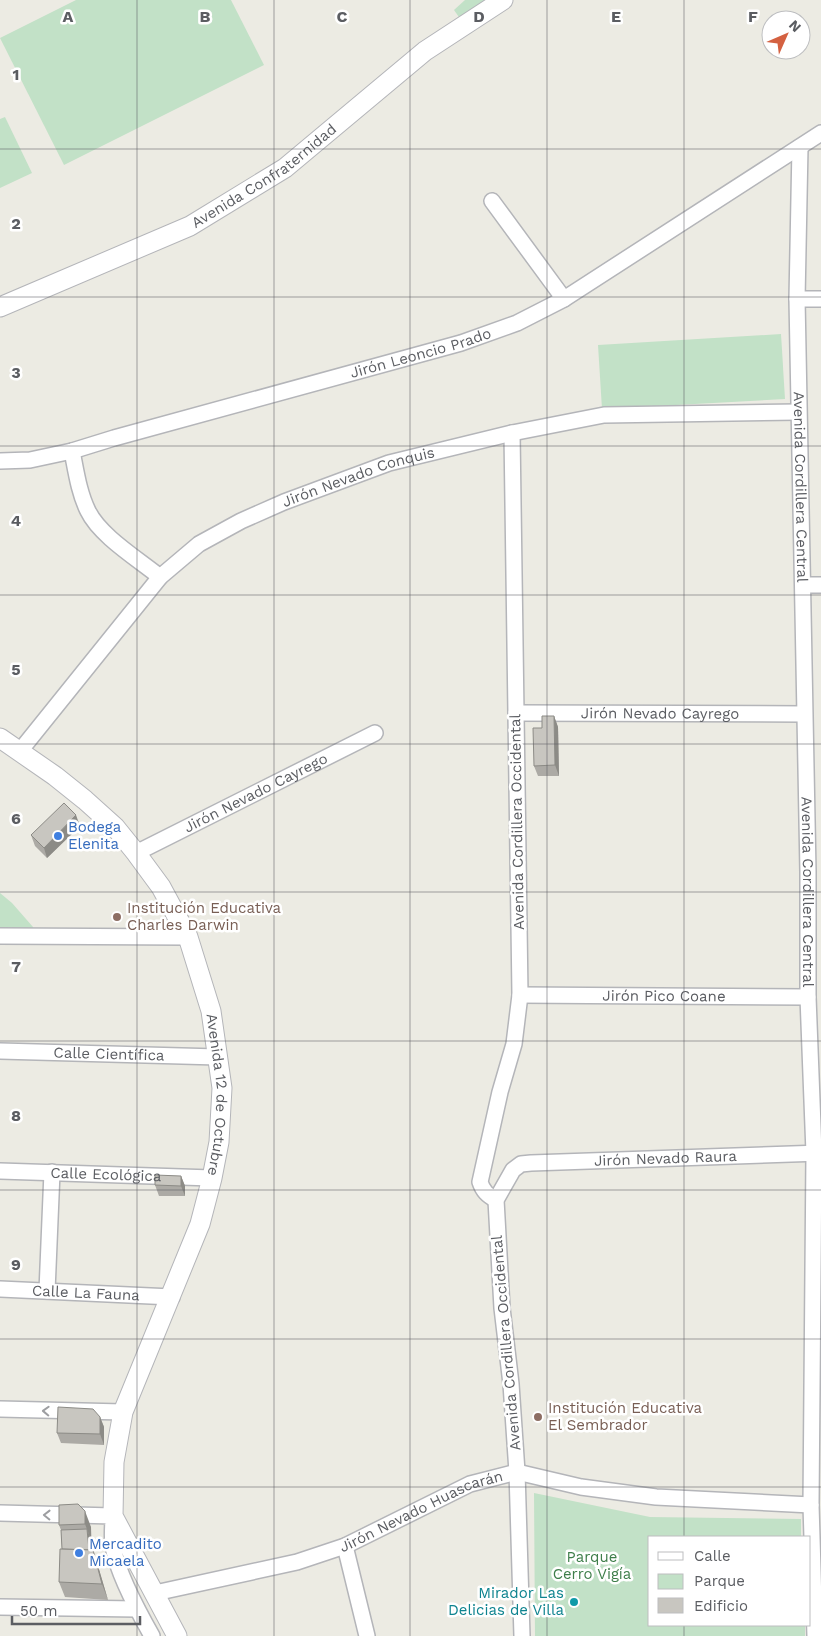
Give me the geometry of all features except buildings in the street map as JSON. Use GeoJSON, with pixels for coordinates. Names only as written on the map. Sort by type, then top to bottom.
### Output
{"type":"FeatureCollection","features":[{"type":"Feature","properties":{"kind":"street","name":"Avenida Confraternidad"},"geometry":{"type":"LineString","coordinates":[[0,307],[190,226],[277,173],[425,51],[503,0]]}},
{"type":"Feature","properties":{"kind":"street","name":"Jirón Leoncio Prado"},"geometry":{"type":"LineString","coordinates":[[0,461],[30,460],[72,451],[461,343],[517,323],[564,299],[821,133]]}},
{"type":"Feature","properties":{"kind":"street","name":"Avenida Cordillera Central"},"geometry":{"type":"LineString","coordinates":[[800,147],[797,299],[798,412],[803,585],[804,714],[814,872],[808,997],[817,1153],[816,1442],[811,1504],[815,1636]]}},
{"type":"Feature","properties":{"kind":"street"},"geometry":{"type":"LineString","coordinates":[[492,201],[564,299]]}},
{"type":"Feature","properties":{"kind":"street"},"geometry":{"type":"LineString","coordinates":[[797,299],[821,299]]}},
{"type":"Feature","properties":{"kind":"street","name":"Jirón Nevado Conquis"},"geometry":{"type":"LineString","coordinates":[[20,751],[160,577],[199,544],[241,521],[284,502],[389,463],[512,433],[604,415],[798,412]]}},
{"type":"Feature","properties":{"kind":"street","name":"Avenida Cordillera Occidental"},"geometry":{"type":"LineString","coordinates":[[512,433],[520,995],[514,1044],[500,1092],[480,1182],[488,1195],[496,1200],[502,1308],[512,1384],[517,1472],[522,1636]]}},
{"type":"Feature","properties":{"kind":"street"},"geometry":{"type":"LineString","coordinates":[[72,451],[77,478],[89,512],[99,526],[114,540],[160,577]]}},
{"type":"Feature","properties":{"kind":"street"},"geometry":{"type":"LineString","coordinates":[[803,585],[821,585]]}},
{"type":"Feature","properties":{"kind":"street","name":"Jirón Nevado Cayrego"},"geometry":{"type":"LineString","coordinates":[[516,713],[804,714]]}},
{"type":"Feature","properties":{"kind":"street","name":"Jirón Nevado Cayrego"},"geometry":{"type":"LineString","coordinates":[[136,853],[376,733]]}},
{"type":"Feature","properties":{"kind":"street","name":"Avenida 12 de Octubre"},"geometry":{"type":"LineString","coordinates":[[0,738],[85,800],[115,828],[136,853],[161,888],[188,937],[211,1011],[222,1088],[219,1142],[212,1178],[200,1224],[172,1297],[123,1412],[114,1462],[112,1539],[114,1552],[137,1609],[152,1636]]}},
{"type":"Feature","properties":{"kind":"street"},"geometry":{"type":"LineString","coordinates":[[0,936],[188,937]]}},
{"type":"Feature","properties":{"kind":"street","name":"Jirón Pico Coane"},"geometry":{"type":"LineString","coordinates":[[520,995],[808,997]]}},
{"type":"Feature","properties":{"kind":"street","name":"Calle Científica"},"geometry":{"type":"LineString","coordinates":[[0,1051],[218,1058]]}},
{"type":"Feature","properties":{"kind":"street","name":"Jirón Nevado Raura"},"geometry":{"type":"LineString","coordinates":[[496,1200],[513,1170],[521,1164],[817,1153]]}},
{"type":"Feature","properties":{"kind":"street","name":"Calle Ecológica"},"geometry":{"type":"LineString","coordinates":[[0,1171],[212,1178]]}},
{"type":"Feature","properties":{"kind":"street"},"geometry":{"type":"LineString","coordinates":[[46,1291],[52,1172]]}},
{"type":"Feature","properties":{"kind":"street","name":"Calle La Fauna"},"geometry":{"type":"LineString","coordinates":[[0,1289],[172,1297]]}},
{"type":"Feature","properties":{"kind":"street"},"geometry":{"type":"LineString","coordinates":[[0,1409],[92,1413],[123,1412]]}},
{"type":"Feature","properties":{"kind":"street","name":"Jirón Nevado Huascarán"},"geometry":{"type":"LineString","coordinates":[[155,1593],[297,1562],[345,1546],[470,1484],[517,1472],[581,1487],[656,1497],[811,1504]]}},
{"type":"Feature","properties":{"kind":"street"},"geometry":{"type":"LineString","coordinates":[[0,1513],[113,1516]]}},
{"type":"Feature","properties":{"kind":"street","name":"Avenida 12 de Octubre"},"geometry":{"type":"LineString","coordinates":[[113,1516],[177,1636]]}},
{"type":"Feature","properties":{"kind":"street"},"geometry":{"type":"LineString","coordinates":[[345,1546],[367,1636]]}},
{"type":"Feature","properties":{"kind":"street"},"geometry":{"type":"LineString","coordinates":[[0,1607],[137,1609]]}},
{"type":"Feature","properties":{"kind":"green space"},"geometry":{"type":"Polygon","coordinates":[[[76,0],[231,0],[264,65],[64,165],[0,38],[76,0]]]}},
{"type":"Feature","properties":{"kind":"green space"},"geometry":{"type":"Polygon","coordinates":[[[465,0],[491,0],[461,20],[454,10],[465,0]]]}},
{"type":"Feature","properties":{"kind":"green space"},"geometry":{"type":"Polygon","coordinates":[[[5,117],[32,173],[0,188],[0,119],[5,117]]]}},
{"type":"Feature","properties":{"kind":"green space"},"geometry":{"type":"Polygon","coordinates":[[[781,334],[785,399],[602,409],[598,345],[781,334]]]}},
{"type":"Feature","properties":{"kind":"green space"},"geometry":{"type":"Polygon","coordinates":[[[0,893],[12,903],[33,927],[34,931],[0,933],[0,893]]]}},
{"type":"Feature","properties":{"kind":"green space","name":"Parque Cerro Vigía"},"geometry":{"type":"Polygon","coordinates":[[[534,1493],[650,1517],[801,1519],[801,1536],[648,1536],[648,1626],[805,1626],[805,1636],[535,1636],[534,1493]]]}},
{"type":"Feature","properties":{"kind":"place","name":"Bodega Elenita"},"geometry":{"type":"Point","coordinates":[58,836]}},
{"type":"Feature","properties":{"kind":"place","name":"Institución Educativa Charles Darwin"},"geometry":{"type":"Point","coordinates":[117,917]}},
{"type":"Feature","properties":{"kind":"place","name":"Institución Educativa El Sembrador"},"geometry":{"type":"Point","coordinates":[538,1417]}},
{"type":"Feature","properties":{"kind":"place","name":"Mercadito Micaela"},"geometry":{"type":"Point","coordinates":[79,1553]}},
{"type":"Feature","properties":{"kind":"place","name":"Mirador Las Delicias de Villa"},"geometry":{"type":"Point","coordinates":[574,1602]}}]}
